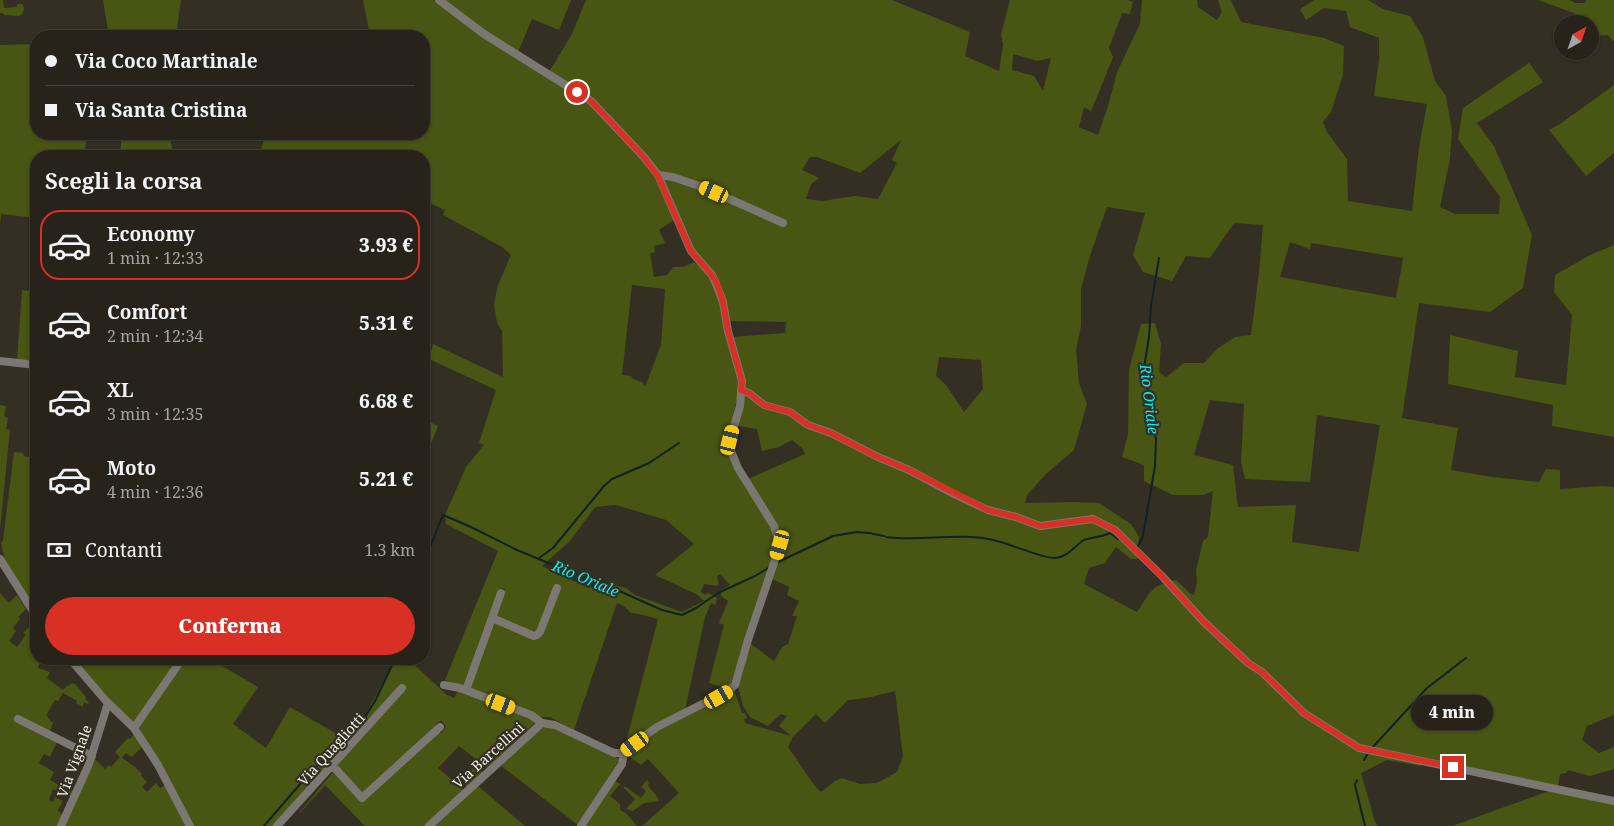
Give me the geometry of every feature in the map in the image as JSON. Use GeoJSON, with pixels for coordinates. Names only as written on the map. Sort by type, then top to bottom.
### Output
{"type":"FeatureCollection","features":[{"type":"Feature","properties":{"kind":"street"},"geometry":{"type":"LineString","coordinates":[[439,0],[484,34],[591,101],[643,156],[658,176],[691,251],[712,275],[718,286],[742,381],[740,406],[730,440],[731,451],[738,468],[774,526],[780,545],[735,684],[719,697],[683,713],[657,728],[624,752],[622,764],[581,826]]}},
{"type":"Feature","properties":{"kind":"street"},"geometry":{"type":"LineString","coordinates":[[658,176],[673,177],[705,188],[783,224]]}},
{"type":"Feature","properties":{"kind":"street"},"geometry":{"type":"LineString","coordinates":[[0,361],[30,364]]}},
{"type":"Feature","properties":{"kind":"street"},"geometry":{"type":"LineString","coordinates":[[741,390],[749,393],[764,405],[790,412],[808,425],[831,433],[988,510],[1016,517],[1040,526],[1093,519],[1115,530],[1162,576],[1203,621],[1248,663],[1262,672],[1304,713],[1359,748],[1614,801]]}},
{"type":"Feature","properties":{"kind":"street"},"geometry":{"type":"LineString","coordinates":[[0,559],[30,606]]}},
{"type":"Feature","properties":{"kind":"street"},"geometry":{"type":"LineString","coordinates":[[492,618],[534,636],[537,635],[540,632],[557,588]]}},
{"type":"Feature","properties":{"kind":"street"},"geometry":{"type":"LineString","coordinates":[[466,690],[501,593]]}},
{"type":"Feature","properties":{"kind":"street"},"geometry":{"type":"LineString","coordinates":[[75,665],[108,703],[134,728],[158,765],[190,826]]}},
{"type":"Feature","properties":{"kind":"street"},"geometry":{"type":"LineString","coordinates":[[134,728],[178,665]]}},
{"type":"Feature","properties":{"kind":"street"},"geometry":{"type":"LineString","coordinates":[[444,685],[466,690],[531,715],[542,723]]}},
{"type":"Feature","properties":{"kind":"street","name":"Via Quagliotti"},"geometry":{"type":"LineString","coordinates":[[277,826],[402,688]]}},
{"type":"Feature","properties":{"kind":"street","name":"Via Vignale"},"geometry":{"type":"LineString","coordinates":[[61,826],[79,790],[92,756],[108,703]]}},
{"type":"Feature","properties":{"kind":"street"},"geometry":{"type":"LineString","coordinates":[[18,719],[92,756]]}},
{"type":"Feature","properties":{"kind":"street","name":"Via Barcellini"},"geometry":{"type":"LineString","coordinates":[[430,826],[542,723],[555,724],[614,753],[621,754],[624,752]]}},
{"type":"Feature","properties":{"kind":"street"},"geometry":{"type":"LineString","coordinates":[[332,766],[362,798],[440,727]]}},
{"type":"Feature","properties":{"kind":"green space"},"geometry":{"type":"Polygon","coordinates":[[[0,0],[3,0],[4,8],[17,7],[17,4],[23,4],[22,14],[19,16],[0,13],[0,0]]]}},
{"type":"Feature","properties":{"kind":"green space"},"geometry":{"type":"Polygon","coordinates":[[[103,0],[181,0],[177,30],[108,30],[103,0]]]}},
{"type":"Feature","properties":{"kind":"green space"},"geometry":{"type":"Polygon","coordinates":[[[363,0],[433,0],[468,26],[589,103],[642,159],[655,177],[674,220],[659,230],[665,243],[654,246],[655,252],[650,253],[654,277],[667,275],[673,267],[683,267],[694,262],[702,268],[715,285],[741,381],[734,412],[729,451],[773,528],[777,542],[736,674],[729,686],[724,688],[709,683],[724,625],[719,623],[728,601],[721,596],[721,590],[730,585],[720,574],[717,576],[719,584],[716,586],[704,584],[701,592],[706,595],[707,593],[715,596],[717,599],[715,605],[711,603],[705,617],[685,710],[625,746],[658,619],[631,613],[624,606],[617,603],[574,730],[550,717],[540,717],[469,690],[505,589],[501,588],[465,688],[445,680],[498,551],[446,524],[445,515],[466,467],[484,445],[479,443],[496,390],[430,359],[430,355],[433,344],[503,377],[502,331],[497,323],[494,304],[498,285],[511,255],[502,247],[443,215],[445,210],[430,203],[430,150],[261,150],[264,140],[430,140],[430,30],[369,30],[363,0]],[[632,285],[622,375],[631,376],[633,379],[642,382],[645,387],[661,345],[665,289],[632,285]],[[616,505],[595,507],[570,541],[542,566],[588,588],[606,583],[626,588],[635,595],[682,612],[704,601],[698,595],[655,575],[694,544],[666,520],[616,505]]]}},
{"type":"Feature","properties":{"kind":"green space"},"geometry":{"type":"Polygon","coordinates":[[[444,0],[571,0],[559,30],[532,19],[518,52],[489,34],[444,0]]]}},
{"type":"Feature","properties":{"kind":"green space"},"geometry":{"type":"Polygon","coordinates":[[[586,0],[892,0],[970,32],[965,56],[999,71],[1003,45],[1001,34],[1010,0],[1128,0],[1133,2],[1130,14],[1122,13],[1109,48],[1113,57],[1091,111],[1084,107],[1079,127],[1098,135],[1117,72],[1140,24],[1142,0],[1197,0],[1198,7],[1217,20],[1222,12],[1218,0],[1231,0],[1241,22],[1324,38],[1344,46],[1343,75],[1331,112],[1323,122],[1327,132],[1347,159],[1348,201],[1412,211],[1419,147],[1427,104],[1374,96],[1379,60],[1379,38],[1350,27],[1346,11],[1324,8],[1306,20],[1300,9],[1314,0],[1368,0],[1383,9],[1410,16],[1423,37],[1435,81],[1446,96],[1452,131],[1450,159],[1440,207],[1455,214],[1499,214],[1500,197],[1458,139],[1463,108],[1529,63],[1543,82],[1477,123],[1494,146],[1532,235],[1523,288],[1490,312],[1419,303],[1402,418],[1458,428],[1451,470],[1539,482],[1546,469],[1560,470],[1560,489],[1614,487],[1614,715],[1587,726],[1582,740],[1599,753],[1614,747],[1614,769],[1590,776],[1568,770],[1566,773],[1560,774],[1558,787],[1423,760],[1421,766],[1387,760],[1361,773],[1375,822],[1378,826],[642,826],[679,793],[648,759],[641,765],[628,756],[628,751],[657,729],[734,689],[742,713],[745,713],[747,718],[744,719],[745,723],[791,736],[779,726],[787,716],[781,714],[768,726],[750,717],[743,706],[738,687],[751,644],[774,661],[782,647],[788,644],[797,616],[792,616],[799,601],[787,595],[789,587],[772,578],[782,540],[780,531],[748,479],[805,454],[803,449],[792,440],[779,447],[762,451],[757,429],[738,426],[746,383],[732,337],[785,333],[786,322],[729,321],[727,308],[698,257],[668,195],[615,124],[549,72],[572,34],[586,0]],[[1013,54],[1012,70],[1034,76],[1043,91],[1051,58],[1038,61],[1013,54]],[[901,140],[860,173],[817,157],[810,157],[802,170],[819,178],[811,184],[806,199],[822,201],[855,196],[878,199],[897,163],[892,160],[901,140]],[[1107,207],[1081,289],[1081,326],[1076,350],[1079,383],[1087,404],[1074,450],[1046,474],[1027,495],[1025,503],[1099,503],[1131,524],[1139,537],[1137,559],[1131,559],[1116,547],[1105,563],[1089,568],[1084,584],[1137,612],[1148,595],[1161,584],[1176,580],[1194,595],[1197,582],[1196,570],[1203,541],[1208,537],[1213,491],[1203,495],[1173,495],[1144,481],[1144,465],[1122,457],[1128,434],[1129,370],[1141,324],[1155,323],[1161,344],[1159,372],[1166,377],[1184,363],[1204,363],[1218,348],[1235,337],[1251,335],[1263,225],[1234,223],[1210,258],[1186,256],[1172,281],[1143,272],[1133,255],[1145,213],[1107,207]],[[1290,242],[1280,277],[1396,298],[1403,258],[1311,243],[1310,249],[1290,242]],[[939,357],[936,376],[946,385],[964,412],[983,389],[981,360],[939,357]],[[1210,400],[1194,455],[1233,465],[1238,507],[1296,505],[1292,542],[1359,552],[1380,425],[1317,415],[1310,482],[1245,479],[1241,462],[1244,404],[1210,400]],[[895,691],[867,698],[848,700],[825,723],[816,714],[793,737],[788,747],[814,785],[821,792],[842,778],[860,784],[877,783],[897,772],[903,756],[895,691]]]}},
{"type":"Feature","properties":{"kind":"green space"},"geometry":{"type":"Polygon","coordinates":[[[1538,0],[1570,0],[1575,3],[1585,3],[1586,0],[1614,0],[1614,42],[1608,35],[1599,36],[1599,15],[1576,15],[1538,0]]]}},
{"type":"Feature","properties":{"kind":"green space"},"geometry":{"type":"Polygon","coordinates":[[[30,44],[30,140],[86,140],[86,142],[85,150],[30,150],[30,217],[1,214],[0,228],[0,45],[30,44]]]}},
{"type":"Feature","properties":{"kind":"green space"},"geometry":{"type":"Polygon","coordinates":[[[1614,85],[1614,153],[1586,176],[1549,130],[1614,85]]]}},
{"type":"Feature","properties":{"kind":"green space"},"geometry":{"type":"Polygon","coordinates":[[[121,140],[170,140],[173,150],[121,150],[121,140]]]}},
{"type":"Feature","properties":{"kind":"green space"},"geometry":{"type":"Polygon","coordinates":[[[1614,245],[1614,437],[1552,426],[1553,405],[1448,384],[1450,335],[1518,351],[1515,377],[1566,385],[1572,315],[1554,292],[1555,275],[1592,254],[1614,245]]]}},
{"type":"Feature","properties":{"kind":"green space"},"geometry":{"type":"Polygon","coordinates":[[[22,290],[30,291],[30,362],[17,360],[22,290]]]}},
{"type":"Feature","properties":{"kind":"green space"},"geometry":{"type":"Polygon","coordinates":[[[0,405],[6,406],[4,416],[8,418],[6,429],[10,430],[0,529],[0,405]]]}},
{"type":"Feature","properties":{"kind":"green space"},"geometry":{"type":"Polygon","coordinates":[[[430,422],[438,426],[430,446],[430,422]]]}},
{"type":"Feature","properties":{"kind":"green space"},"geometry":{"type":"Polygon","coordinates":[[[14,452],[23,453],[24,456],[30,458],[30,601],[5,561],[1,543],[3,540],[14,452]]]}},
{"type":"Feature","properties":{"kind":"green space"},"geometry":{"type":"Polygon","coordinates":[[[0,593],[9,603],[17,595],[26,609],[18,617],[20,619],[13,628],[16,631],[9,641],[17,647],[26,635],[23,633],[28,628],[30,630],[30,665],[39,665],[38,668],[50,672],[47,678],[63,690],[72,683],[75,684],[89,703],[84,702],[83,707],[63,693],[58,701],[55,700],[47,714],[53,723],[48,736],[57,742],[50,757],[44,754],[39,763],[54,772],[50,780],[68,790],[77,791],[73,798],[53,789],[49,800],[53,802],[55,797],[63,801],[58,810],[63,816],[59,826],[0,826],[0,593]]]}},
{"type":"Feature","properties":{"kind":"green space"},"geometry":{"type":"Polygon","coordinates":[[[78,665],[177,665],[135,725],[110,701],[78,665]]]}},
{"type":"Feature","properties":{"kind":"green space"},"geometry":{"type":"Polygon","coordinates":[[[180,665],[220,665],[258,687],[233,724],[266,748],[290,707],[351,742],[392,665],[414,665],[447,695],[454,698],[460,688],[533,719],[536,722],[487,768],[459,746],[438,768],[464,790],[425,826],[365,826],[325,785],[298,814],[334,771],[362,802],[438,732],[441,733],[446,727],[442,721],[437,722],[435,727],[362,794],[336,766],[405,689],[400,685],[332,765],[273,826],[194,826],[138,726],[180,665]]]}},
{"type":"Feature","properties":{"kind":"green space"},"geometry":{"type":"Polygon","coordinates":[[[548,726],[620,759],[578,825],[500,765],[542,728],[548,726]]]}},
{"type":"Feature","properties":{"kind":"green space"},"geometry":{"type":"Polygon","coordinates":[[[134,734],[142,747],[132,757],[126,753],[122,758],[142,774],[141,776],[147,782],[142,787],[147,792],[156,783],[160,788],[165,785],[187,826],[64,826],[94,758],[105,769],[109,765],[111,767],[120,757],[115,752],[134,734]]]}},
{"type":"Feature","properties":{"kind":"green space"},"geometry":{"type":"Polygon","coordinates":[[[475,766],[483,772],[467,787],[462,781],[475,766]]]}},
{"type":"Feature","properties":{"kind":"green space"},"geometry":{"type":"Polygon","coordinates":[[[614,780],[620,784],[610,796],[620,804],[620,810],[627,814],[637,826],[583,826],[614,780]]]}},
{"type":"Feature","properties":{"kind":"green space"},"geometry":{"type":"Polygon","coordinates":[[[647,780],[648,785],[659,801],[644,803],[633,811],[626,809],[635,799],[624,788],[625,786],[641,798],[646,791],[641,787],[647,780]]]}},
{"type":"Feature","properties":{"kind":"green space"},"geometry":{"type":"Polygon","coordinates":[[[478,786],[525,826],[435,826],[478,786]]]}},
{"type":"Feature","properties":{"kind":"green space"},"geometry":{"type":"Polygon","coordinates":[[[1552,790],[1614,803],[1614,826],[1452,826],[1552,790]]]}},
{"type":"Feature","properties":{"kind":"waterway","name":"Rio Oriale"},"geometry":{"type":"LineString","coordinates":[[1137,548],[1143,536],[1155,466],[1156,439],[1144,368],[1159,258]]}},
{"type":"Feature","properties":{"kind":"waterway"},"geometry":{"type":"LineString","coordinates":[[539,558],[553,548],[604,486],[612,479],[649,463],[679,443]]}},
{"type":"Feature","properties":{"kind":"waterway","name":"Rio Oriale"},"geometry":{"type":"LineString","coordinates":[[430,547],[443,515],[517,550],[662,610],[682,615],[718,593],[770,567]]}},
{"type":"Feature","properties":{"kind":"waterway","name":"Rio Oriale"},"geometry":{"type":"LineString","coordinates":[[776,563],[833,536],[857,532],[884,536]]}},
{"type":"Feature","properties":{"kind":"waterway","name":"Rio Oriale"},"geometry":{"type":"LineString","coordinates":[[886,537],[983,538],[1050,558],[1064,556],[1080,542],[1087,539],[1110,533],[1118,539]]}},
{"type":"Feature","properties":{"kind":"waterway"},"geometry":{"type":"LineString","coordinates":[[1372,748],[1427,688],[1466,658]]}},
{"type":"Feature","properties":{"kind":"waterway","name":"Rio Oriale"},"geometry":{"type":"LineString","coordinates":[[264,826],[340,742],[355,733],[375,701],[392,665]]}},
{"type":"Feature","properties":{"kind":"waterway"},"geometry":{"type":"LineString","coordinates":[[1364,760],[1368,753]]}},
{"type":"Feature","properties":{"kind":"waterway"},"geometry":{"type":"LineString","coordinates":[[1357,780],[1355,785],[1365,826]]}},
{"type":"Feature","properties":{"kind":"route"},"geometry":{"type":"LineString","coordinates":[[577,92],[591,101],[643,156],[658,176],[691,251],[712,275],[718,286],[742,381],[741,390],[749,393],[764,405],[790,412],[808,425],[831,433],[988,510],[1016,517],[1040,526],[1093,519],[1115,530],[1162,576],[1203,621],[1248,663],[1262,672],[1304,713],[1359,748],[1453,767]]}}]}
